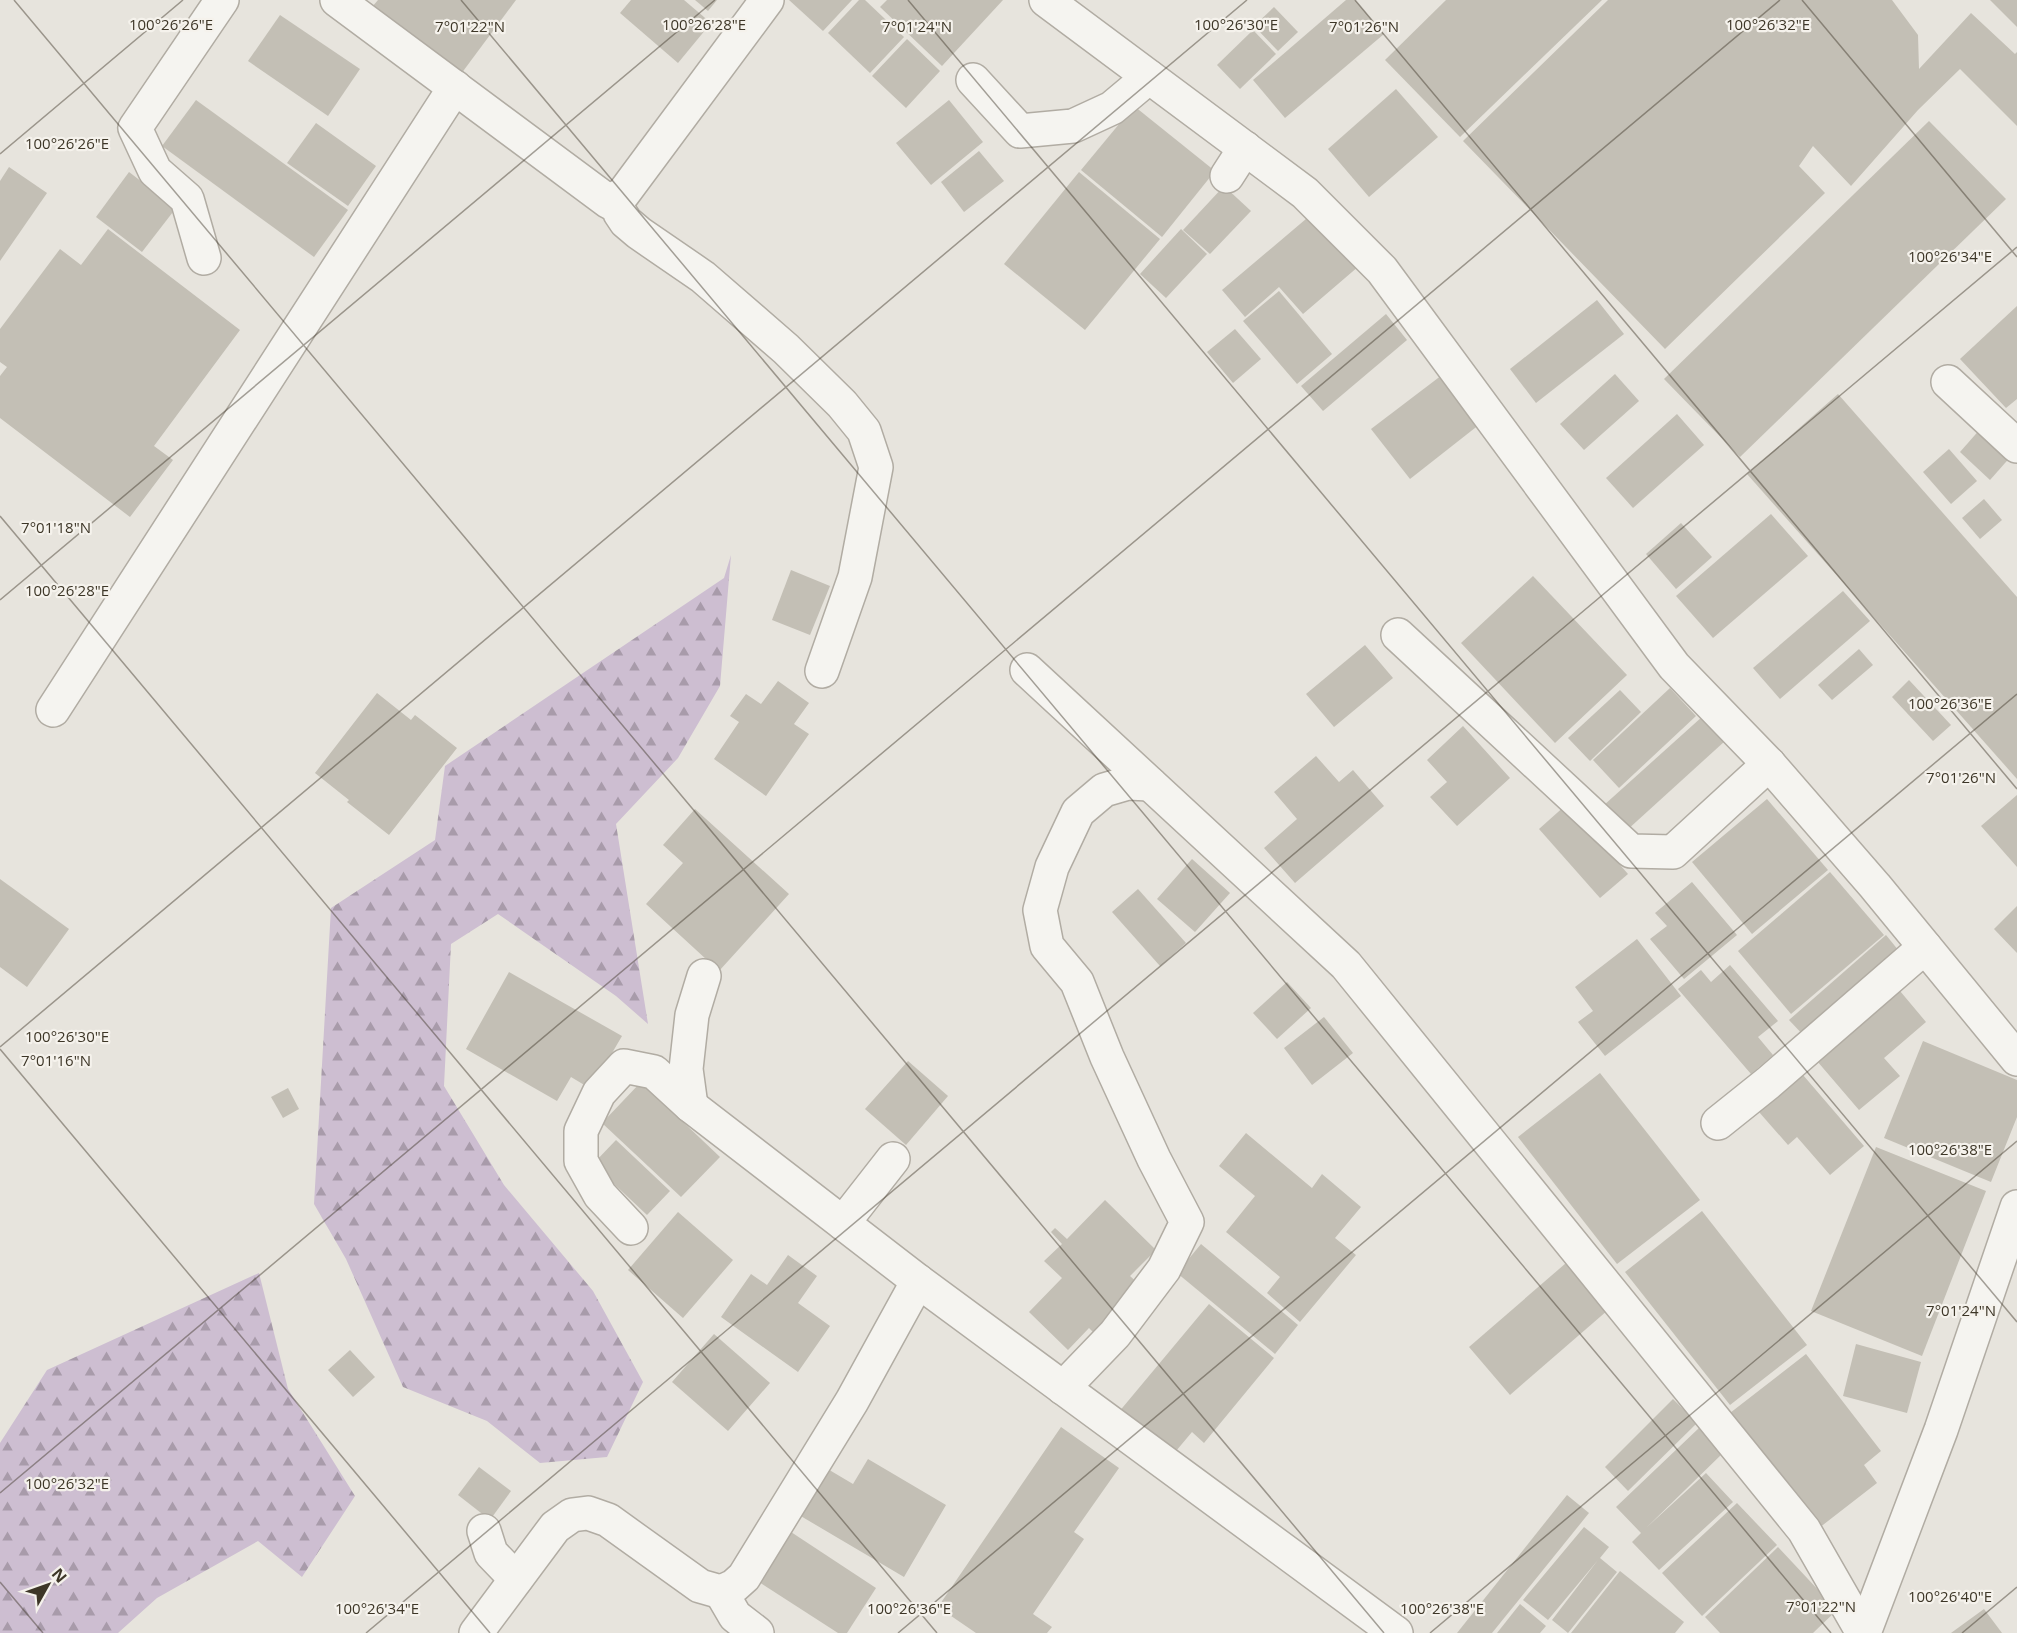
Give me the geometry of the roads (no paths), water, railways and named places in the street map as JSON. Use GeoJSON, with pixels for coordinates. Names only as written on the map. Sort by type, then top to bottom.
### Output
{"type":"FeatureCollection","features":[{"type":"Feature","properties":{"kind":"street"},"geometry":{"type":"LineString","coordinates":[[204,258],[187,199],[155,171],[135,128],[222,0]]}},
{"type":"Feature","properties":{"kind":"street"},"geometry":{"type":"LineString","coordinates":[[337,0],[609,202],[623,194],[767,0]]}},
{"type":"Feature","properties":{"kind":"street"},"geometry":{"type":"LineString","coordinates":[[1046,0],[1305,193],[1382,270],[1674,666],[1769,764],[1875,886],[2017,1059]]}},
{"type":"Feature","properties":{"kind":"street"},"geometry":{"type":"LineString","coordinates":[[974,80],[1020,131],[1073,126],[1112,108],[1149,77]]}},
{"type":"Feature","properties":{"kind":"street"},"geometry":{"type":"LineString","coordinates":[[53,710],[455,87]]}},
{"type":"Feature","properties":{"kind":"street"},"geometry":{"type":"LineString","coordinates":[[1227,176],[1245,148]]}},
{"type":"Feature","properties":{"kind":"street"},"geometry":{"type":"LineString","coordinates":[[616,198],[620,213],[626,222],[703,277],[778,342],[842,404],[864,431],[876,467],[855,577],[822,671]]}},
{"type":"Feature","properties":{"kind":"street"},"geometry":{"type":"LineString","coordinates":[[1948,382],[2017,446]]}},
{"type":"Feature","properties":{"kind":"street"},"geometry":{"type":"LineString","coordinates":[[1398,635],[1631,851],[1673,852],[1769,764]]}},
{"type":"Feature","properties":{"kind":"street"},"geometry":{"type":"LineString","coordinates":[[1027,670],[1346,965],[1804,1530],[1864,1633]]}},
{"type":"Feature","properties":{"kind":"street"},"geometry":{"type":"LineString","coordinates":[[1063,1388],[1115,1334],[1164,1269],[1187,1222],[1154,1159],[1107,1057],[1077,982],[1047,946],[1040,910],[1053,867],[1078,812],[1104,790],[1128,783],[1150,784]]}},
{"type":"Feature","properties":{"kind":"street"},"geometry":{"type":"LineString","coordinates":[[1718,1123],[1768,1083],[1925,947]]}},
{"type":"Feature","properties":{"kind":"street"},"geometry":{"type":"LineString","coordinates":[[691,1106],[686,1069],[692,1015],[704,976]]}},
{"type":"Feature","properties":{"kind":"street"},"geometry":{"type":"LineString","coordinates":[[631,1228],[600,1195],[581,1161],[581,1131],[599,1093],[624,1066],[654,1072],[691,1106],[918,1281],[1396,1633]]}},
{"type":"Feature","properties":{"kind":"street"},"geometry":{"type":"LineString","coordinates":[[843,1223],[892,1159]]}},
{"type":"Feature","properties":{"kind":"street"},"geometry":{"type":"LineString","coordinates":[[1864,1633],[1941,1430],[2017,1207]]}},
{"type":"Feature","properties":{"kind":"street"},"geometry":{"type":"LineString","coordinates":[[476,1633],[555,1527],[572,1515],[588,1513],[608,1520],[700,1586],[721,1592],[734,1586],[744,1577],[852,1401],[918,1281]]}},
{"type":"Feature","properties":{"kind":"street"},"geometry":{"type":"LineString","coordinates":[[484,1531],[492,1552],[516,1579]]}},
{"type":"Feature","properties":{"kind":"street"},"geometry":{"type":"LineString","coordinates":[[721,1592],[735,1616],[758,1633]]}}]}
